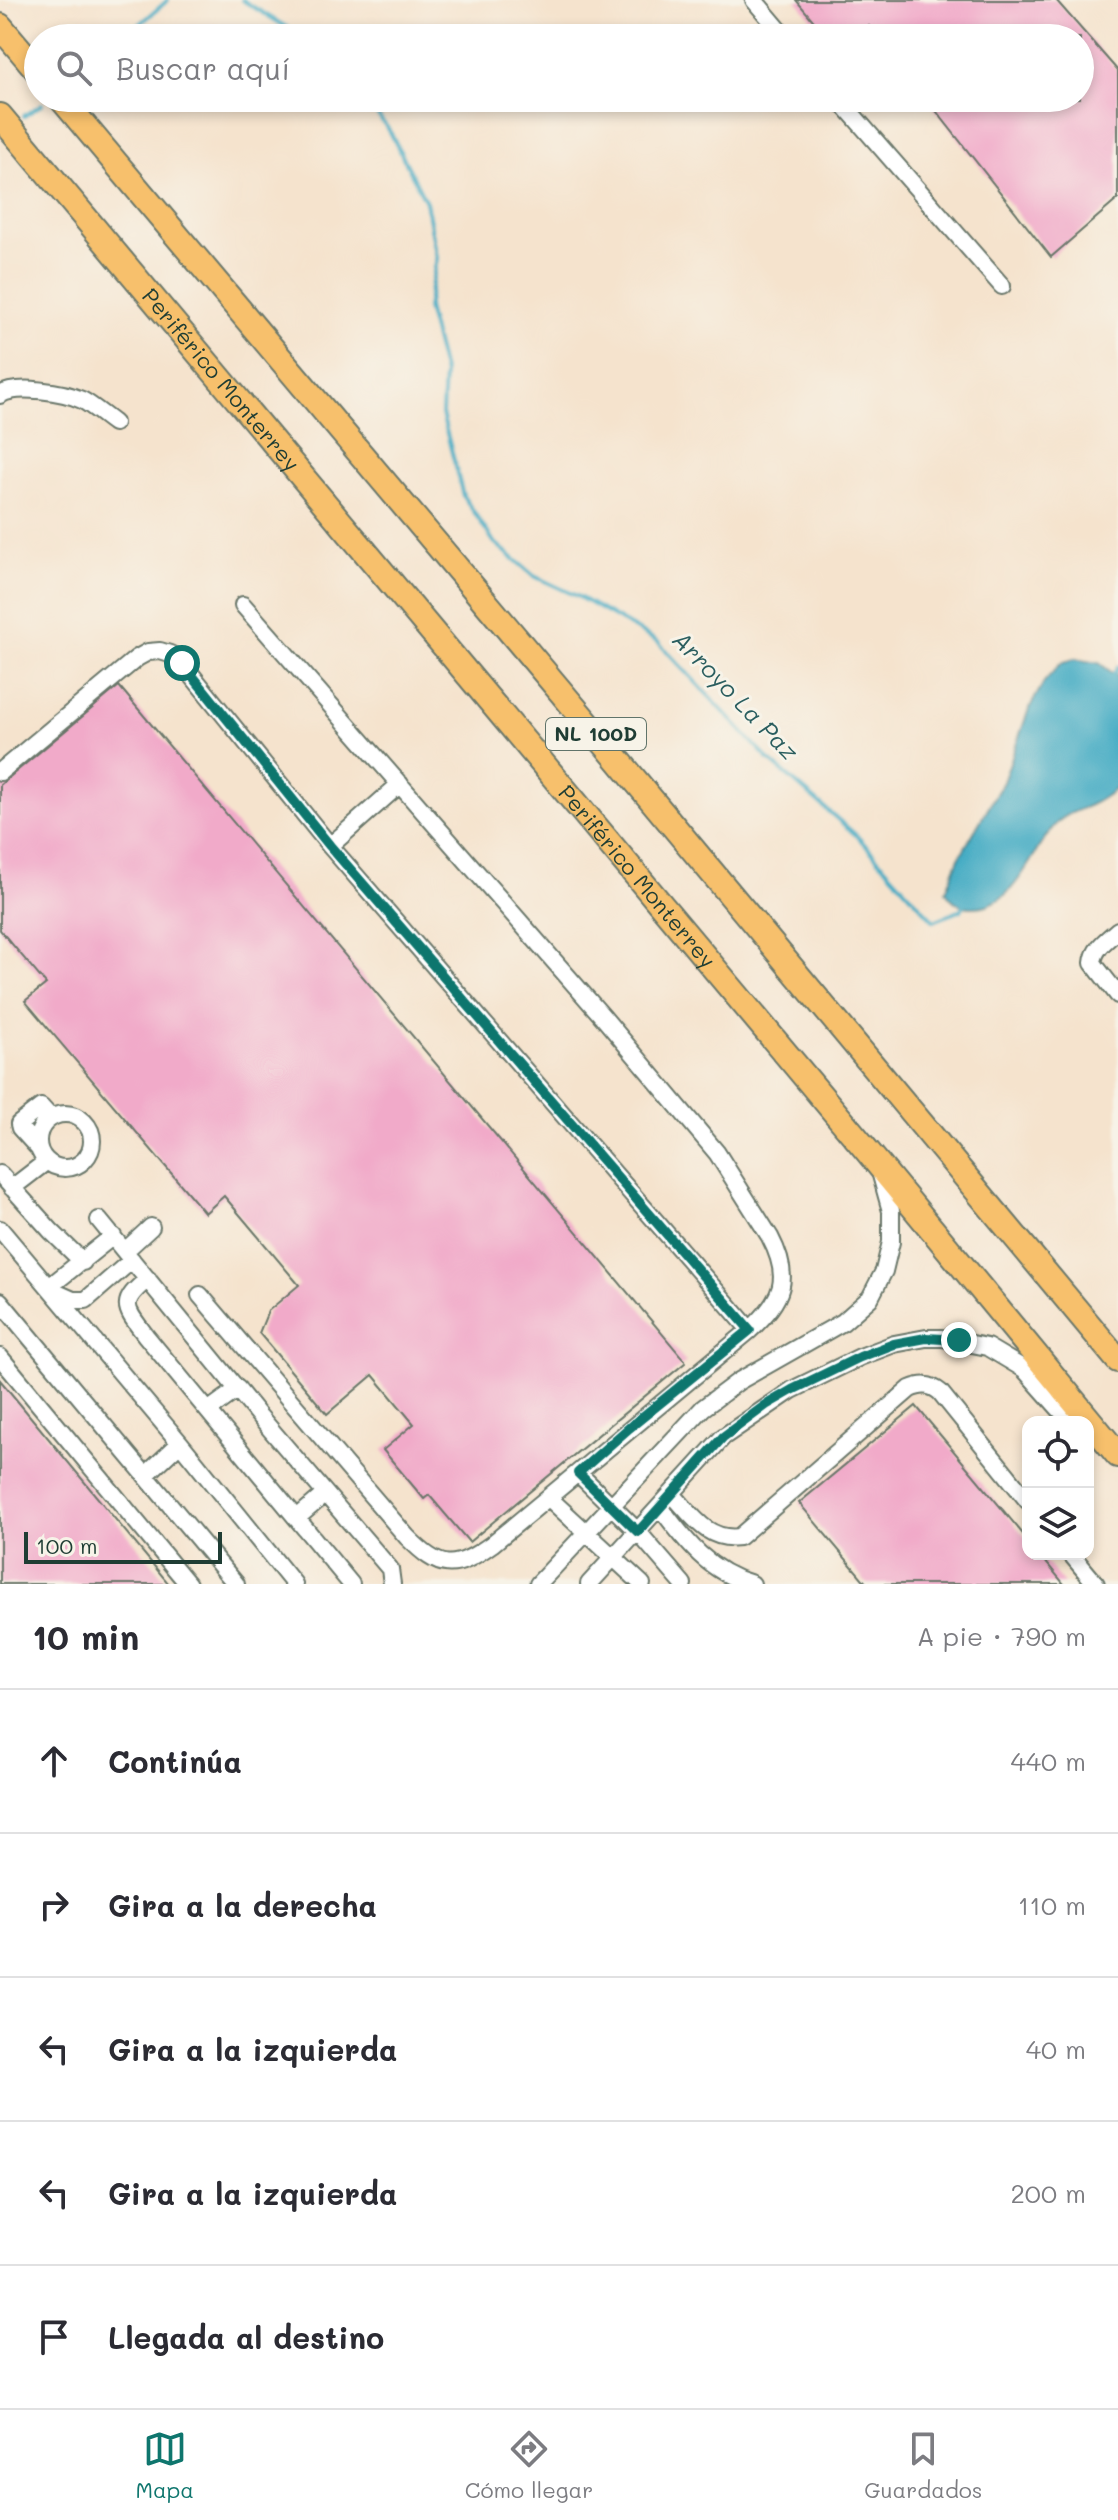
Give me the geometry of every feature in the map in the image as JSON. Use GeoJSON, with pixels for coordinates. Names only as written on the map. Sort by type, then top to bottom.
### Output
{"type":"FeatureCollection","features":[{"type":"Feature","properties":{"kind":"highway"},"geometry":{"type":"LineString","coordinates":[[0,26],[24,54]]}},
{"type":"Feature","properties":{"kind":"highway","name":"NL 100D"},"geometry":{"type":"LineString","coordinates":[[72,112],[625,768],[1118,1360]]}},
{"type":"Feature","properties":{"kind":"highway","name":"Periférico Monterrey"},"geometry":{"type":"LineString","coordinates":[[0,116],[869,1153],[1118,1455]]}},
{"type":"Feature","properties":{"kind":"lane"},"geometry":{"type":"LineString","coordinates":[[754,0],[774,24]]}},
{"type":"Feature","properties":{"kind":"lane"},"geometry":{"type":"LineString","coordinates":[[850,112],[1002,286]]}},
{"type":"Feature","properties":{"kind":"lane"},"geometry":{"type":"LineString","coordinates":[[0,395],[4,391],[32,389],[81,400],[114,423]]}},
{"type":"Feature","properties":{"kind":"lane"},"geometry":{"type":"LineString","coordinates":[[200,1295],[427,1557],[449,1564],[473,1557],[549,1498],[629,1428],[750,1330],[772,1310],[780,1291],[783,1270],[770,1237],[717,1153],[243,605]]}},
{"type":"Feature","properties":{"kind":"lane"},"geometry":{"type":"LineString","coordinates":[[0,772],[137,658],[148,652],[170,654],[205,690],[330,846],[750,1330]]}},
{"type":"Feature","properties":{"kind":"lane"},"geometry":{"type":"LineString","coordinates":[[330,846],[400,784]]}},
{"type":"Feature","properties":{"kind":"lane"},"geometry":{"type":"LineString","coordinates":[[1118,930],[1095,952],[1093,958],[1093,963],[1118,995]]}},
{"type":"Feature","properties":{"kind":"lane"},"geometry":{"type":"LineString","coordinates":[[64,1114],[83,1121],[91,1132],[92,1146],[86,1159],[74,1167],[60,1168],[43,1155],[39,1134],[51,1118],[64,1114]]}},
{"type":"Feature","properties":{"kind":"lane"},"geometry":{"type":"LineString","coordinates":[[538,1584],[678,1432],[710,1402],[739,1381],[843,1322],[870,1298],[884,1271],[892,1227],[889,1195],[869,1153]]}},
{"type":"Feature","properties":{"kind":"lane"},"geometry":{"type":"LineString","coordinates":[[12,1188],[43,1155]]}},
{"type":"Feature","properties":{"kind":"lane"},"geometry":{"type":"LineString","coordinates":[[0,1174],[83,1262]]}},
{"type":"Feature","properties":{"kind":"lane"},"geometry":{"type":"LineString","coordinates":[[99,1220],[390,1569],[392,1584]]}},
{"type":"Feature","properties":{"kind":"lane"},"geometry":{"type":"LineString","coordinates":[[85,1330],[86,1300],[151,1227]]}},
{"type":"Feature","properties":{"kind":"lane"},"geometry":{"type":"LineString","coordinates":[[0,1229],[294,1584]]}},
{"type":"Feature","properties":{"kind":"lane"},"geometry":{"type":"LineString","coordinates":[[51,1289],[113,1236]]}},
{"type":"Feature","properties":{"kind":"lane"},"geometry":{"type":"LineString","coordinates":[[148,1279],[131,1292],[128,1299],[131,1315],[351,1584]]}},
{"type":"Feature","properties":{"kind":"lane"},"geometry":{"type":"LineString","coordinates":[[51,1289],[73,1300],[86,1300]]}},
{"type":"Feature","properties":{"kind":"lane"},"geometry":{"type":"LineString","coordinates":[[0,1301],[236,1584]]}},
{"type":"Feature","properties":{"kind":"lane"},"geometry":{"type":"LineString","coordinates":[[589,1584],[723,1437],[766,1405],[860,1357],[909,1340],[959,1340],[1000,1354],[1035,1379],[1066,1416]]}},
{"type":"Feature","properties":{"kind":"lane"},"geometry":{"type":"LineString","coordinates":[[0,1357],[188,1584]]}},
{"type":"Feature","properties":{"kind":"lane"},"geometry":{"type":"LineString","coordinates":[[666,1500],[685,1507],[710,1533],[726,1538],[739,1537],[910,1389],[919,1385],[931,1385],[940,1392],[1022,1494]]}},
{"type":"Feature","properties":{"kind":"lane"},"geometry":{"type":"LineString","coordinates":[[208,1411],[238,1389]]}},
{"type":"Feature","properties":{"kind":"lane"},"geometry":{"type":"LineString","coordinates":[[146,1475],[180,1443]]}},
{"type":"Feature","properties":{"kind":"lane"},"geometry":{"type":"LineString","coordinates":[[1094,1444],[1118,1462]]}},
{"type":"Feature","properties":{"kind":"lane"},"geometry":{"type":"LineString","coordinates":[[578,1473],[638,1532],[683,1584]]}},
{"type":"Feature","properties":{"kind":"lane"},"geometry":{"type":"LineString","coordinates":[[297,1518],[325,1494]]}},
{"type":"Feature","properties":{"kind":"lane"},"geometry":{"type":"LineString","coordinates":[[549,1498],[642,1584]]}},
{"type":"Feature","properties":{"kind":"lane"},"geometry":{"type":"LineString","coordinates":[[666,1500],[671,1521],[708,1563],[735,1579],[752,1584]]}},
{"type":"Feature","properties":{"kind":"lane"},"geometry":{"type":"LineString","coordinates":[[671,1521],[685,1507]]}},
{"type":"Feature","properties":{"kind":"lane"},"geometry":{"type":"LineString","coordinates":[[1076,1560],[1096,1584]]}},
{"type":"Feature","properties":{"kind":"water"},"geometry":{"type":"Polygon","coordinates":[[[1074,659],[1099,663],[1118,677],[1118,787],[1059,821],[1011,889],[999,899],[970,907],[959,904],[946,891],[959,858],[1003,782],[1029,709],[1044,682],[1060,664],[1074,659]]]}},
{"type":"Feature","properties":{"kind":"building"},"geometry":{"type":"Polygon","coordinates":[[[796,0],[1056,0],[1077,24],[816,24],[796,0]]]}},
{"type":"Feature","properties":{"kind":"building"},"geometry":{"type":"Polygon","coordinates":[[[1094,44],[1118,71],[1118,199],[1051,257],[937,112],[1094,112],[1094,44]]]}},
{"type":"Feature","properties":{"kind":"building"},"geometry":{"type":"Polygon","coordinates":[[[119,686],[686,1362],[469,1542],[429,1495],[424,1499],[383,1450],[414,1424],[373,1375],[327,1414],[259,1333],[268,1311],[299,1285],[224,1196],[205,1213],[25,1001],[46,984],[0,930],[0,785],[119,686]]]}},
{"type":"Feature","properties":{"kind":"building"},"geometry":{"type":"Polygon","coordinates":[[[0,1380],[169,1584],[0,1584],[0,1380]]]}},
{"type":"Feature","properties":{"kind":"building"},"geometry":{"type":"Polygon","coordinates":[[[916,1406],[1022,1533],[1022,1560],[1044,1560],[1064,1584],[867,1584],[799,1503],[916,1406]]]}},
{"type":"Feature","properties":{"kind":"waterway","name":"Arroyo La Paz"},"geometry":{"type":"LineString","coordinates":[[140,24],[168,0]]}},
{"type":"Feature","properties":{"kind":"waterway","name":"Arroyo La Paz"},"geometry":{"type":"LineString","coordinates":[[242,0],[281,24]]}},
{"type":"Feature","properties":{"kind":"waterway"},"geometry":{"type":"LineString","coordinates":[[24,116],[30,112]]}},
{"type":"Feature","properties":{"kind":"waterway","name":"Arroyo La Paz"},"geometry":{"type":"LineString","coordinates":[[375,112],[389,130],[426,202],[437,258],[427,308],[444,374],[442,414],[463,496],[494,542],[534,576],[579,597],[658,642],[768,759],[857,836],[934,921],[961,910],[966,902]]}},
{"type":"Feature","properties":{"kind":"waterway","name":"Arroyo La Paz"},"geometry":{"type":"LineString","coordinates":[[1112,677],[1118,667]]}},
{"type":"Feature","properties":{"kind":"route"},"geometry":{"type":"LineString","coordinates":[[182,663],[330,846],[750,1330],[578,1473],[638,1532],[723,1437],[766,1405],[860,1357],[894,1344],[926,1338],[959,1340]]}}]}
